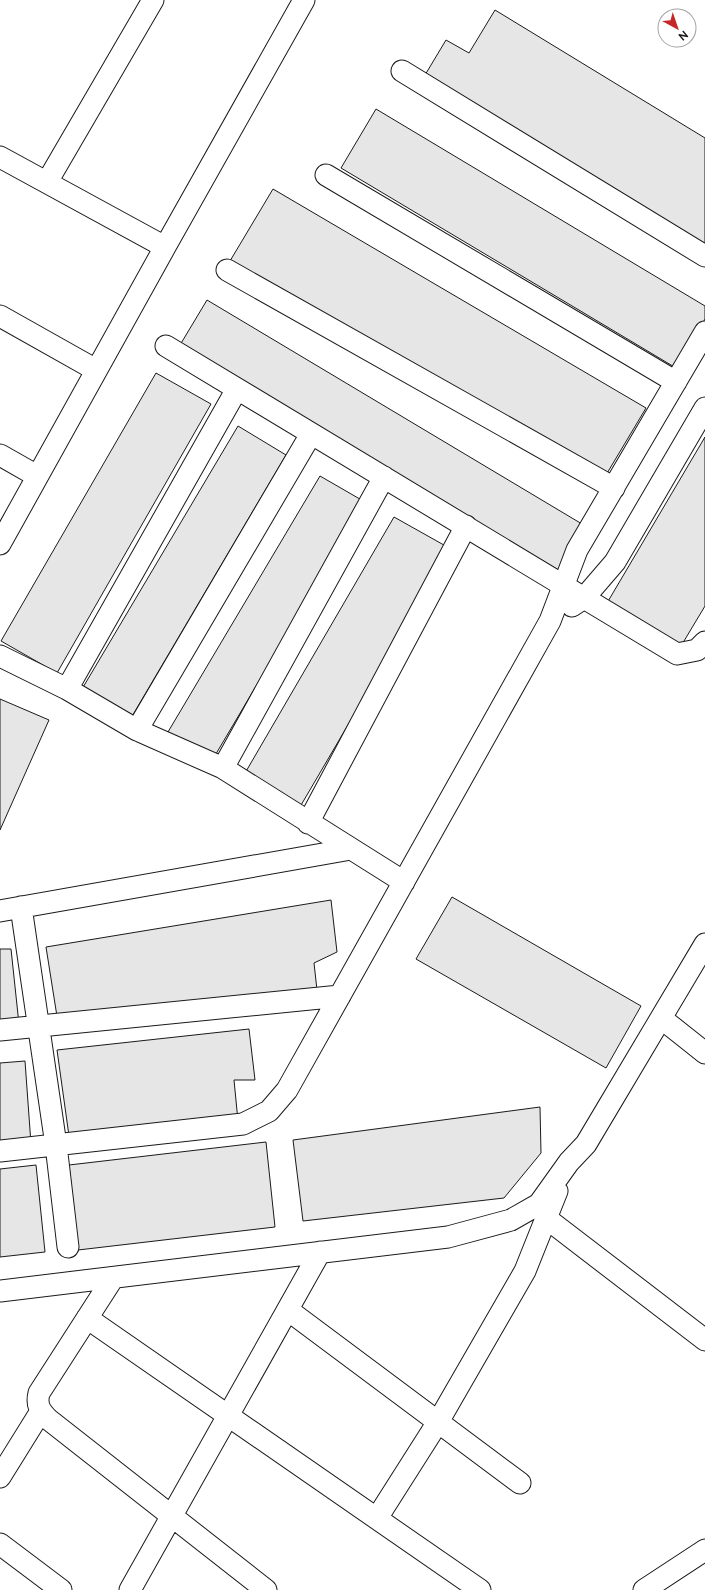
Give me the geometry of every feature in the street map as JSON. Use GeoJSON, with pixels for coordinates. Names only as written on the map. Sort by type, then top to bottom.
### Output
{"type":"FeatureCollection","features":[{"type":"Feature","properties":{"kind":"street"},"geometry":{"type":"LineString","coordinates":[[47,182],[153,0]]}},
{"type":"Feature","properties":{"kind":"street"},"geometry":{"type":"LineString","coordinates":[[0,544],[164,247],[304,0]]}},
{"type":"Feature","properties":{"kind":"street"},"geometry":{"type":"LineString","coordinates":[[402,71],[705,256]]}},
{"type":"Feature","properties":{"kind":"street"},"geometry":{"type":"LineString","coordinates":[[0,157],[164,247]]}},
{"type":"Feature","properties":{"kind":"street"},"geometry":{"type":"LineString","coordinates":[[326,175],[676,382]]}},
{"type":"Feature","properties":{"kind":"street"},"geometry":{"type":"LineString","coordinates":[[227,270],[614,488]]}},
{"type":"Feature","properties":{"kind":"street"},"geometry":{"type":"LineString","coordinates":[[0,316],[96,370]]}},
{"type":"Feature","properties":{"kind":"street"},"geometry":{"type":"LineString","coordinates":[[0,1151],[243,1124],[269,1111],[287,1090],[404,882],[550,621],[577,550],[705,332]]}},
{"type":"Feature","properties":{"kind":"street"},"geometry":{"type":"LineString","coordinates":[[166,346],[677,654],[697,650],[705,642]]}},
{"type":"Feature","properties":{"kind":"street"},"geometry":{"type":"LineString","coordinates":[[67,689],[237,389]]}},
{"type":"Feature","properties":{"kind":"street"},"geometry":{"type":"LineString","coordinates":[[550,621],[584,598],[615,562],[705,408]]}},
{"type":"Feature","properties":{"kind":"street"},"geometry":{"type":"LineString","coordinates":[[136,730],[311,434]]}},
{"type":"Feature","properties":{"kind":"street"},"geometry":{"type":"LineString","coordinates":[[0,455],[37,476]]}},
{"type":"Feature","properties":{"kind":"street"},"geometry":{"type":"LineString","coordinates":[[222,768],[384,477]]}},
{"type":"Feature","properties":{"kind":"street"},"geometry":{"type":"LineString","coordinates":[[308,823],[466,526]]}},
{"type":"Feature","properties":{"kind":"street"},"geometry":{"type":"LineString","coordinates":[[0,656],[67,689],[136,730],[222,768],[404,882]]}},
{"type":"Feature","properties":{"kind":"street"},"geometry":{"type":"LineString","coordinates":[[0,911],[351,849]]}},
{"type":"Feature","properties":{"kind":"street"},"geometry":{"type":"LineString","coordinates":[[21,908],[56,1145],[68,1247]]}},
{"type":"Feature","properties":{"kind":"street"},"geometry":{"type":"LineString","coordinates":[[0,1292],[448,1237],[511,1220],[539,1204],[569,1162],[586,1144],[705,944]]}},
{"type":"Feature","properties":{"kind":"street"},"geometry":{"type":"LineString","coordinates":[[0,1030],[340,996]]}},
{"type":"Feature","properties":{"kind":"street"},"geometry":{"type":"LineString","coordinates":[[661,1018],[705,1053]]}},
{"type":"Feature","properties":{"kind":"street"},"geometry":{"type":"LineString","coordinates":[[377,1518],[438,1422],[525,1271],[569,1162]]}},
{"type":"Feature","properties":{"kind":"street"},"geometry":{"type":"LineString","coordinates":[[546,1218],[705,1340]]}},
{"type":"Feature","properties":{"kind":"street"},"geometry":{"type":"LineString","coordinates":[[130,1590],[320,1252]]}},
{"type":"Feature","properties":{"kind":"street"},"geometry":{"type":"LineString","coordinates":[[113,1278],[39,1393],[37,1401],[41,1411],[54,1424],[266,1590]]}},
{"type":"Feature","properties":{"kind":"street"},"geometry":{"type":"LineString","coordinates":[[288,1310],[520,1483]]}},
{"type":"Feature","properties":{"kind":"street"},"geometry":{"type":"LineString","coordinates":[[88,1318],[480,1590]]}},
{"type":"Feature","properties":{"kind":"street"},"geometry":{"type":"LineString","coordinates":[[0,1477],[41,1411]]}},
{"type":"Feature","properties":{"kind":"street"},"geometry":{"type":"LineString","coordinates":[[0,1544],[60,1590]]}},
{"type":"Feature","properties":{"kind":"street"},"geometry":{"type":"LineString","coordinates":[[644,1590],[705,1550]]}},
{"type":"Feature","properties":{"kind":"building"},"geometry":{"type":"Polygon","coordinates":[[[495,10],[705,138],[705,253],[422,80],[446,40],[469,53],[495,10]]]}},
{"type":"Feature","properties":{"kind":"building"},"geometry":{"type":"Polygon","coordinates":[[[376,109],[705,306],[705,319],[676,368],[341,168],[376,109]]]}},
{"type":"Feature","properties":{"kind":"building"},"geometry":{"type":"Polygon","coordinates":[[[273,189],[646,408],[603,480],[230,261],[273,189]]]}},
{"type":"Feature","properties":{"kind":"building"},"geometry":{"type":"Polygon","coordinates":[[[207,300],[587,527],[560,571],[180,345],[207,300]]]}},
{"type":"Feature","properties":{"kind":"building"},"geometry":{"type":"Polygon","coordinates":[[[156,373],[211,404],[57,673],[1,641],[156,373]]]}},
{"type":"Feature","properties":{"kind":"building"},"geometry":{"type":"Polygon","coordinates":[[[238,426],[286,455],[131,718],[82,689],[238,426]]]}},
{"type":"Feature","properties":{"kind":"building"},"geometry":{"type":"Polygon","coordinates":[[[705,437],[705,606],[681,646],[607,603],[705,437]]]}},
{"type":"Feature","properties":{"kind":"building"},"geometry":{"type":"Polygon","coordinates":[[[320,476],[365,502],[210,764],[165,737],[320,476]]]}},
{"type":"Feature","properties":{"kind":"building"},"geometry":{"type":"Polygon","coordinates":[[[394,517],[451,549],[297,812],[241,780],[394,517]]]}},
{"type":"Feature","properties":{"kind":"building"},"geometry":{"type":"Polygon","coordinates":[[[0,699],[49,720],[0,830],[0,699]]]}},
{"type":"Feature","properties":{"kind":"building"},"geometry":{"type":"Polygon","coordinates":[[[452,897],[641,1006],[606,1068],[416,959],[452,897]]]}},
{"type":"Feature","properties":{"kind":"building"},"geometry":{"type":"Polygon","coordinates":[[[331,900],[337,952],[314,963],[317,990],[59,1029],[46,947],[331,900]]]}},
{"type":"Feature","properties":{"kind":"building"},"geometry":{"type":"Polygon","coordinates":[[[0,949],[11,949],[19,1024],[0,1026],[0,949]]]}},
{"type":"Feature","properties":{"kind":"building"},"geometry":{"type":"Polygon","coordinates":[[[249,1029],[255,1080],[234,1080],[238,1121],[69,1136],[57,1050],[249,1029]]]}},
{"type":"Feature","properties":{"kind":"building"},"geometry":{"type":"Polygon","coordinates":[[[25,1061],[31,1144],[0,1146],[0,1063],[25,1061]]]}},
{"type":"Feature","properties":{"kind":"building"},"geometry":{"type":"Polygon","coordinates":[[[540,1107],[541,1153],[504,1198],[303,1221],[293,1140],[540,1107]]]}},
{"type":"Feature","properties":{"kind":"building"},"geometry":{"type":"Polygon","coordinates":[[[266,1142],[275,1227],[78,1250],[69,1165],[266,1142]]]}},
{"type":"Feature","properties":{"kind":"building"},"geometry":{"type":"Polygon","coordinates":[[[36,1165],[45,1252],[0,1257],[0,1169],[36,1165]]]}}]}
